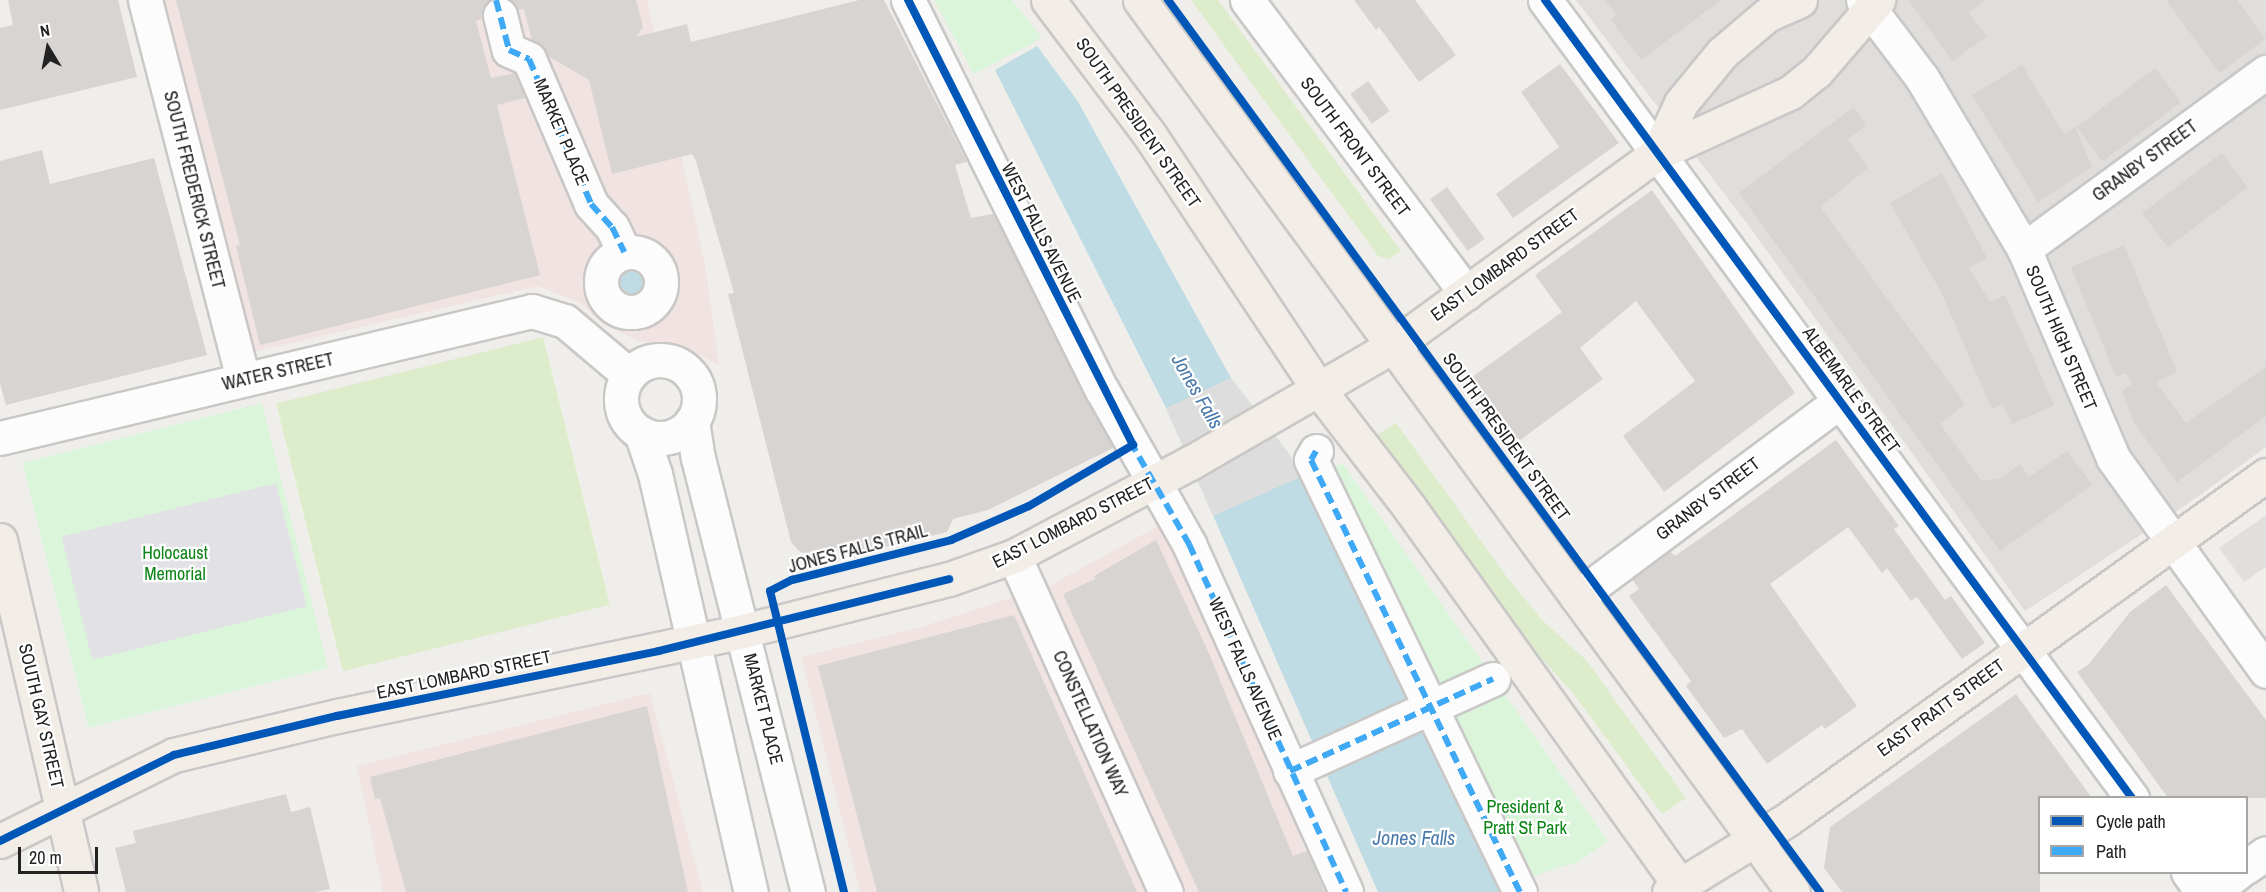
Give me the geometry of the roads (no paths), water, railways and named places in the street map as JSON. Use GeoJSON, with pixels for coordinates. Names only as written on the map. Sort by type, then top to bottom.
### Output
{"type":"FeatureCollection","features":[{"type":"Feature","properties":{"kind":"main road","name":"SOUTH PRESIDENT STREET"},"geometry":{"type":"LineString","coordinates":[[1048,0],[1149,134],[1319,390],[1409,507],[1678,890]]}},
{"type":"Feature","properties":{"kind":"main road","name":"SOUTH PRESIDENT STREET"},"geometry":{"type":"LineString","coordinates":[[1140,0],[1793,892]]}},
{"type":"Feature","properties":{"kind":"main road","name":"EAST LOMBARD STREET"},"geometry":{"type":"LineString","coordinates":[[1658,153],[1681,104],[1722,53],[1767,15],[1800,0]]}},
{"type":"Feature","properties":{"kind":"main road","name":"EAST LOMBARD STREET"},"geometry":{"type":"LineString","coordinates":[[0,841],[63,813],[145,767],[174,755],[337,716],[743,631],[949,579],[1014,556],[1154,483],[1393,346],[1658,153],[1791,92],[1817,71],[1870,3]]}},
{"type":"Feature","properties":{"kind":"main road","name":"EAST PRATT STREET"},"geometry":{"type":"LineString","coordinates":[[1678,890],[1756,840],[2266,475]]}},
{"type":"Feature","properties":{"kind":"main road","name":"SOUTH GAY STREET"},"geometry":{"type":"LineString","coordinates":[[0,540],[81,892]]}},
{"type":"Feature","properties":{"kind":"street","name":"SOUTH FREDERICK STREET"},"geometry":{"type":"LineString","coordinates":[[145,0],[243,380]]}},
{"type":"Feature","properties":{"kind":"street","name":"WEST FALLS AVENUE"},"geometry":{"type":"LineString","coordinates":[[908,0],[1102,390],[1189,544],[1302,765],[1346,892]]}},
{"type":"Feature","properties":{"kind":"street","name":"SOUTH FRONT STREET"},"geometry":{"type":"LineString","coordinates":[[1247,0],[1466,293]]}},
{"type":"Feature","properties":{"kind":"street","name":"ALBEMARLE STREET"},"geometry":{"type":"LineString","coordinates":[[1545,0],[2131,796]]}},
{"type":"Feature","properties":{"kind":"street","name":"SOUTH HIGH STREET"},"geometry":{"type":"LineString","coordinates":[[1870,3],[1922,78],[2024,249],[2113,458],[2266,671]]}},
{"type":"Feature","properties":{"kind":"street","name":"MARKET PLACE"},"geometry":{"type":"LineString","coordinates":[[500,15],[509,50],[530,58],[591,204],[612,227],[624,252]]}},
{"type":"Feature","properties":{"kind":"street","name":"GRANBY STREET"},"geometry":{"type":"LineString","coordinates":[[2024,249],[2266,72]]}},
{"type":"Feature","properties":{"kind":"street","name":"WATER STREET"},"geometry":{"type":"LineString","coordinates":[[0,438],[532,312],[555,316],[629,375]]}},
{"type":"Feature","properties":{"kind":"street","name":"MARKET PLACE"},"geometry":{"type":"LineString","coordinates":[[629,375],[647,362],[658,360],[680,366],[688,372],[698,392],[692,421],[698,458],[808,892]]}},
{"type":"Feature","properties":{"kind":"street"},"geometry":{"type":"LineString","coordinates":[[629,375],[621,396],[622,407],[632,427],[641,433],[663,438],[685,430],[692,421]]}},
{"type":"Feature","properties":{"kind":"street","name":"GRANBY STREET"},"geometry":{"type":"LineString","coordinates":[[1577,597],[1840,401]]}},
{"type":"Feature","properties":{"kind":"street"},"geometry":{"type":"LineString","coordinates":[[641,433],[655,474],[751,892]]}},
{"type":"Feature","properties":{"kind":"street"},"geometry":{"type":"LineString","coordinates":[[1316,451],[1311,460],[1433,708],[1520,892]]}},
{"type":"Feature","properties":{"kind":"street","name":"CONSTELLATION WAY"},"geometry":{"type":"LineString","coordinates":[[1014,556],[1166,892]]}},
{"type":"Feature","properties":{"kind":"street"},"geometry":{"type":"LineString","coordinates":[[1302,765],[1493,680]]}},
{"type":"Feature","properties":{"kind":"street"},"geometry":{"type":"LineString","coordinates":[[2248,866],[2266,853]]}},
{"type":"Feature","properties":{"kind":"street"},"geometry":{"type":"LineString","coordinates":[[2189,874],[2202,892]]}},
{"type":"Feature","properties":{"kind":"street"},"geometry":{"type":"LineString","coordinates":[[2212,892],[2238,874]]}},
{"type":"Feature","properties":{"kind":"water","name":"Jones Falls"},"geometry":{"type":"Polygon","coordinates":[[[1037,46],[1077,100],[1231,378],[1305,475],[1501,892],[1378,892],[1166,408],[995,70],[1037,46]]]}},
{"type":"Feature","properties":{"kind":"water"},"geometry":{"type":"Polygon","coordinates":[[[630,263],[642,268],[647,280],[642,292],[630,297],[618,292],[613,280],[618,268],[630,263]]]}},
{"type":"Feature","properties":{"kind":"park label","name":"Holocaust Memorial"},"geometry":{"type":"Point","coordinates":[175,564]}},
{"type":"Feature","properties":{"kind":"park label","name":"President & Pratt St Park"},"geometry":{"type":"Point","coordinates":[1525,818]}}]}
